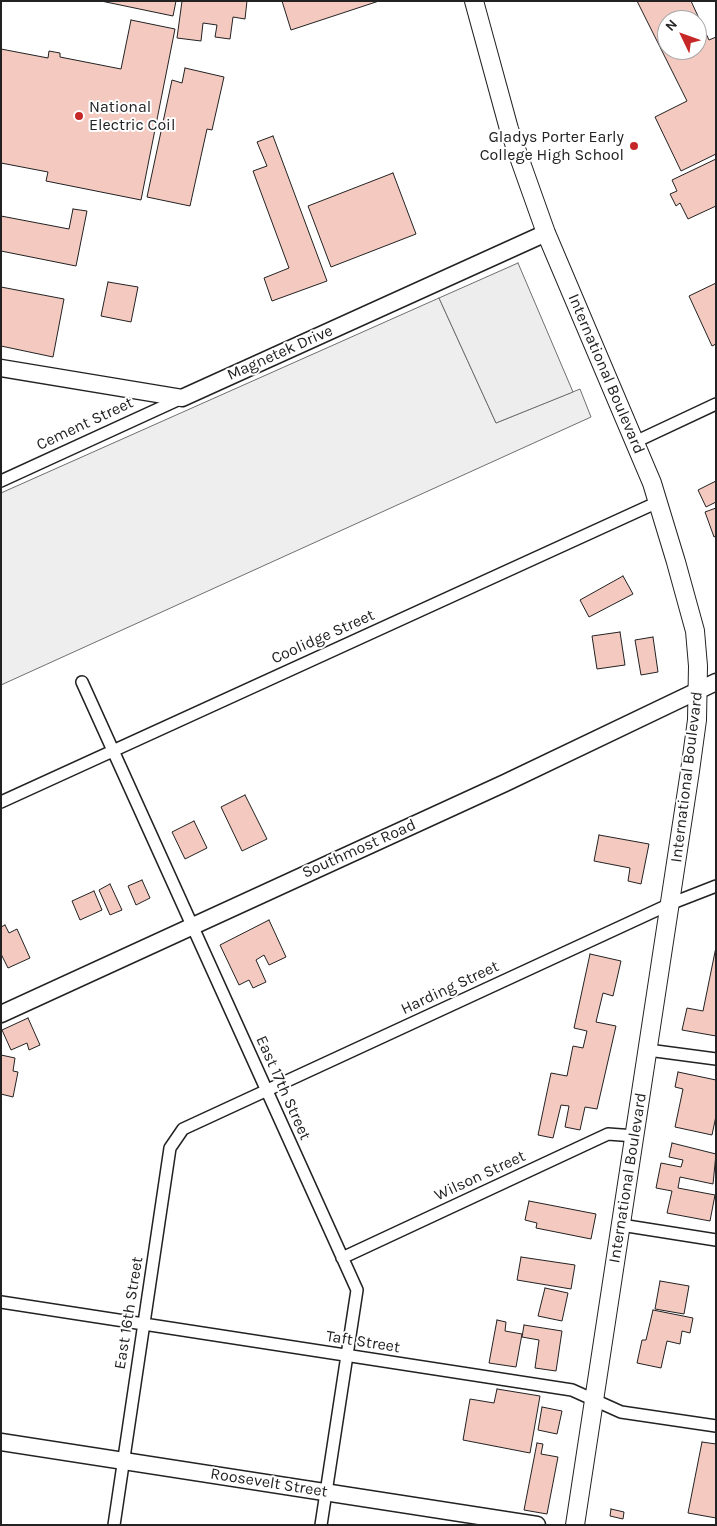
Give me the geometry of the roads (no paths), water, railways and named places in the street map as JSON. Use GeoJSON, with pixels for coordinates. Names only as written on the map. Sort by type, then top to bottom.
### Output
{"type":"FeatureCollection","features":[{"type":"Feature","properties":{"kind":"main road","name":"International Boulevard"},"geometry":{"type":"LineString","coordinates":[[474,1],[509,128],[546,233],[635,442],[658,502],[694,631],[699,690],[694,745],[575,1525]]}},
{"type":"Feature","properties":{"kind":"street","name":"Magnetek Drive"},"geometry":{"type":"LineString","coordinates":[[182,398],[546,233]]}},
{"type":"Feature","properties":{"kind":"street"},"geometry":{"type":"LineString","coordinates":[[1,368],[182,398]]}},
{"type":"Feature","properties":{"kind":"street","name":"Cement Street"},"geometry":{"type":"LineString","coordinates":[[1,481],[182,398]]}},
{"type":"Feature","properties":{"kind":"street"},"geometry":{"type":"LineString","coordinates":[[635,442],[716,404]]}},
{"type":"Feature","properties":{"kind":"street","name":"Coolidge Street"},"geometry":{"type":"LineString","coordinates":[[1,802],[658,502]]}},
{"type":"Feature","properties":{"kind":"street","name":"East 17th Street"},"geometry":{"type":"LineString","coordinates":[[82,682],[114,749],[357,1290],[321,1525]]}},
{"type":"Feature","properties":{"kind":"street","name":"Southmost Road"},"geometry":{"type":"LineString","coordinates":[[1,1014],[505,783],[716,682]]}},
{"type":"Feature","properties":{"kind":"street","name":"Harding Street"},"geometry":{"type":"LineString","coordinates":[[200,1121],[670,904],[716,886]]}},
{"type":"Feature","properties":{"kind":"street"},"geometry":{"type":"LineString","coordinates":[[648,1050],[716,1059]]}},
{"type":"Feature","properties":{"kind":"street","name":"East 16th Street"},"geometry":{"type":"LineString","coordinates":[[114,1525],[170,1148],[184,1129],[200,1121]]}},
{"type":"Feature","properties":{"kind":"street","name":"Wilson Street"},"geometry":{"type":"LineString","coordinates":[[342,1258],[608,1134],[635,1136]]}},
{"type":"Feature","properties":{"kind":"street"},"geometry":{"type":"LineString","coordinates":[[621,1225],[716,1240]]}},
{"type":"Feature","properties":{"kind":"street","name":"Taft Street"},"geometry":{"type":"LineString","coordinates":[[1,1302],[572,1390],[595,1398],[621,1412],[716,1426]]}},
{"type":"Feature","properties":{"kind":"street","name":"Roosevelt Street"},"geometry":{"type":"LineString","coordinates":[[1,1442],[537,1525]]}},
{"type":"Feature","properties":{"kind":"place","name":"National Electric Coil"},"geometry":{"type":"Point","coordinates":[79,116]}},
{"type":"Feature","properties":{"kind":"place","name":"Gladys Porter Early College High School"},"geometry":{"type":"Point","coordinates":[634,146]}}]}
